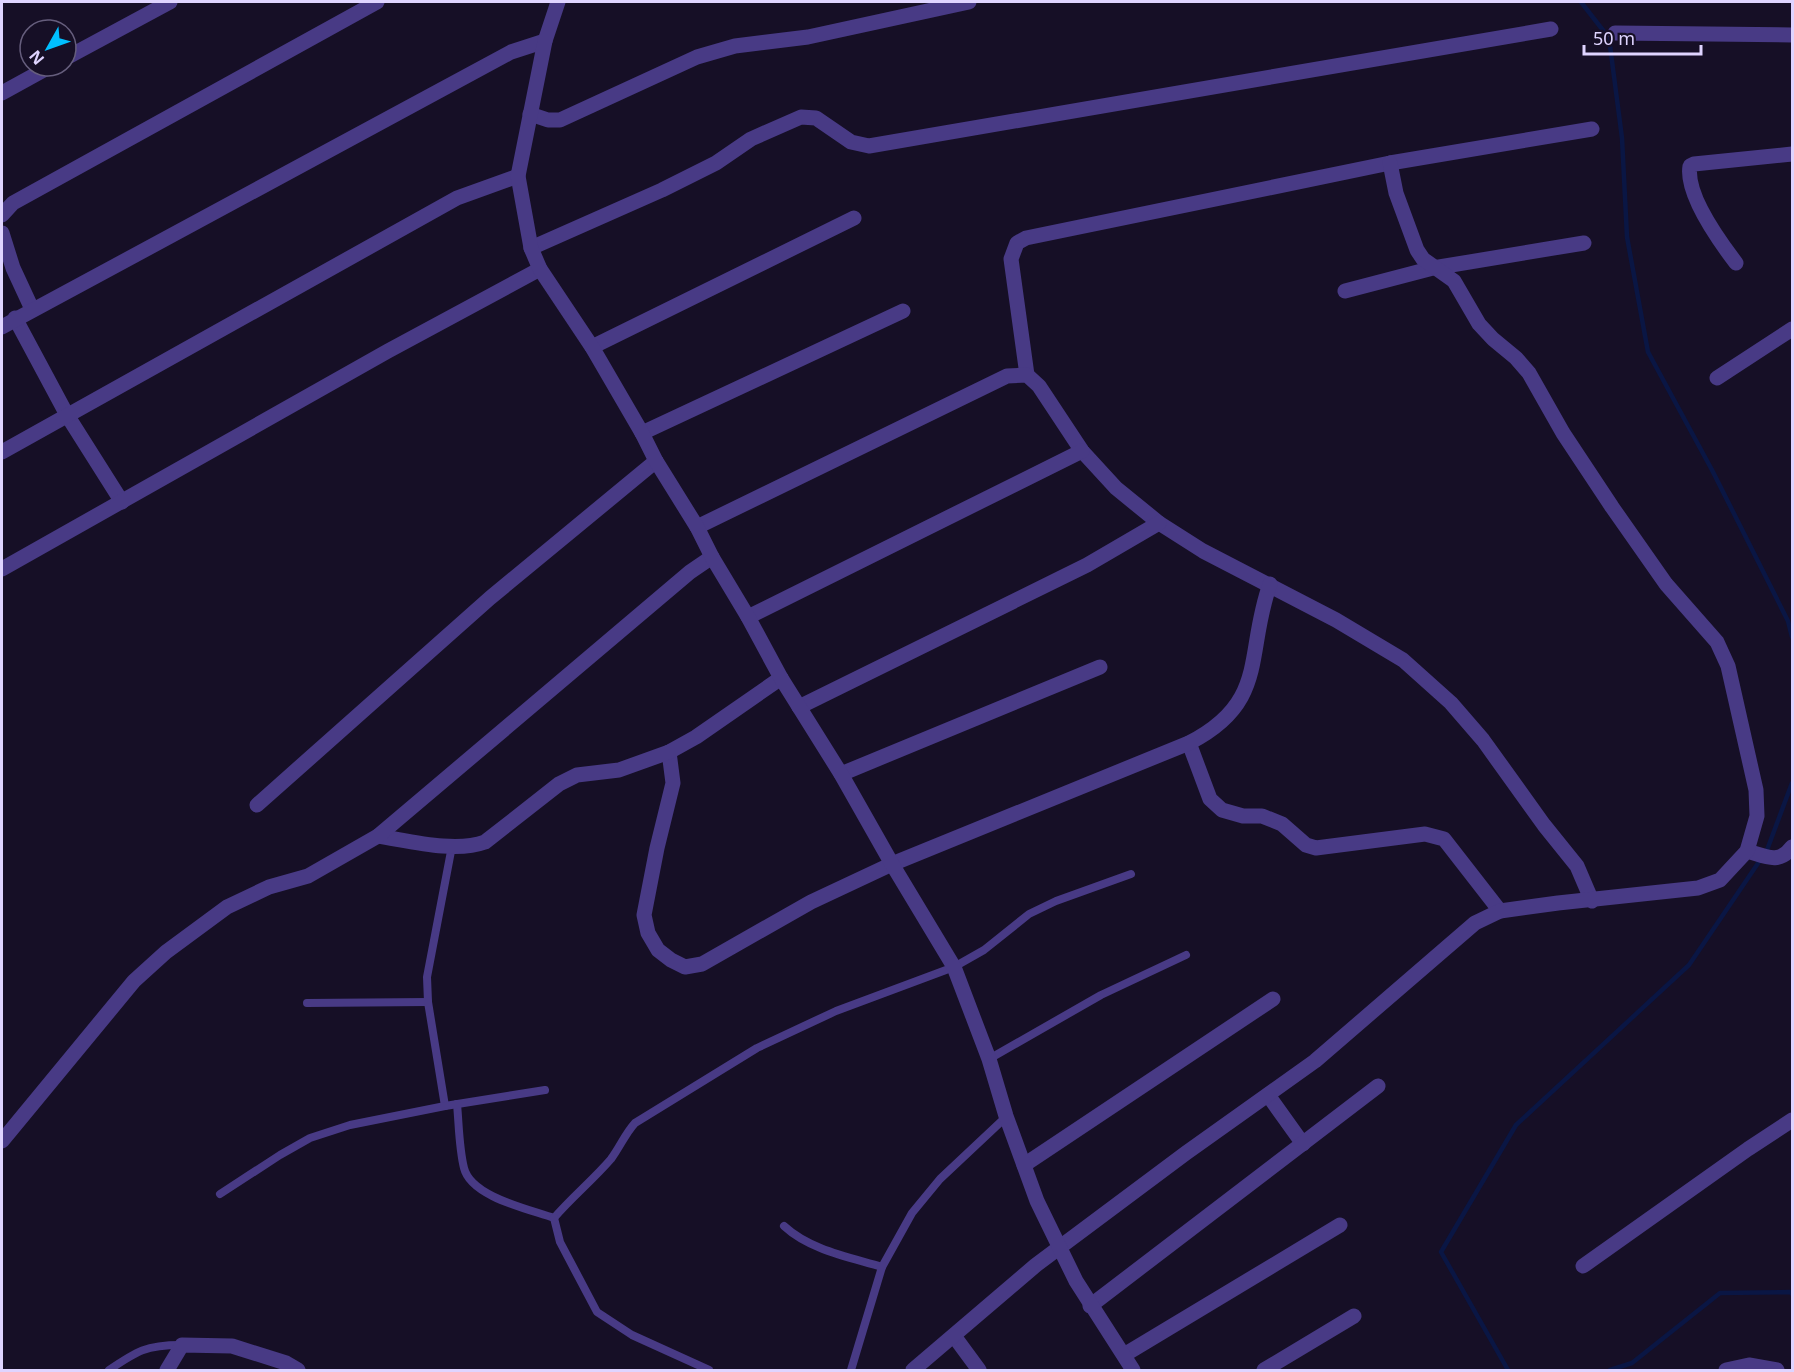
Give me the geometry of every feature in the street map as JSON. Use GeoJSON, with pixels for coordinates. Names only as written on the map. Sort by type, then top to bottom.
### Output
{"type":"FeatureCollection","features":[{"type":"Feature","properties":{"kind":"street"},"geometry":{"type":"LineString","coordinates":[[78,52],[170,2]]}},
{"type":"Feature","properties":{"kind":"street"},"geometry":{"type":"LineString","coordinates":[[2,215],[13,203],[377,2]]}},
{"type":"Feature","properties":{"kind":"street"},"geometry":{"type":"LineString","coordinates":[[558,2],[545,41],[518,176],[531,248],[540,269],[592,347],[656,461],[697,527],[781,678],[841,774],[954,967],[989,1059],[1006,1116],[1037,1201],[1090,1306],[1133,1371]]}},
{"type":"Feature","properties":{"kind":"street"},"geometry":{"type":"LineString","coordinates":[[530,114],[548,120],[560,120],[697,57],[735,46],[808,37],[969,2]]}},
{"type":"Feature","properties":{"kind":"street"},"geometry":{"type":"LineString","coordinates":[[531,248],[662,190],[716,163],[751,139],[801,117],[816,118],[851,142],[869,146],[1551,29]]}},
{"type":"Feature","properties":{"kind":"street"},"geometry":{"type":"LineString","coordinates":[[1615,33],[1792,35]]}},
{"type":"Feature","properties":{"kind":"street"},"geometry":{"type":"LineString","coordinates":[[2,327],[511,52],[545,41]]}},
{"type":"Feature","properties":{"kind":"street"},"geometry":{"type":"LineString","coordinates":[[2,93],[29,78]]}},
{"type":"Feature","properties":{"kind":"street"},"geometry":{"type":"LineString","coordinates":[[1592,901],[1577,866],[1544,825],[1484,740],[1451,703],[1403,660],[1336,620],[1203,551],[1159,523],[1116,488],[1082,451],[1039,386],[1027,375],[1011,259],[1017,243],[1026,238],[1390,163],[1593,129]]}},
{"type":"Feature","properties":{"kind":"street"},"geometry":{"type":"LineString","coordinates":[[1736,263],[1711,229],[1696,200],[1689,171],[1690,166],[1792,154]]}},
{"type":"Feature","properties":{"kind":"street"},"geometry":{"type":"LineString","coordinates":[[913,1371],[996,1298],[1059,1248],[1315,1061],[1475,923],[1500,911],[1698,888],[1720,880],[1747,851],[1757,816],[1756,790],[1728,666],[1716,642],[1666,584],[1563,433],[1529,373],[1479,324],[1454,281],[1423,259],[1417,250],[1396,193],[1390,163]]}},
{"type":"Feature","properties":{"kind":"street"},"geometry":{"type":"LineString","coordinates":[[2,452],[457,198],[518,176]]}},
{"type":"Feature","properties":{"kind":"street"},"geometry":{"type":"LineString","coordinates":[[592,347],[854,218]]}},
{"type":"Feature","properties":{"kind":"street"},"geometry":{"type":"LineString","coordinates":[[2,233],[13,268],[32,309]]}},
{"type":"Feature","properties":{"kind":"street"},"geometry":{"type":"LineString","coordinates":[[1345,291],[1433,268],[1584,243]]}},
{"type":"Feature","properties":{"kind":"street"},"geometry":{"type":"LineString","coordinates":[[2,569],[388,351],[540,269]]}},
{"type":"Feature","properties":{"kind":"street"},"geometry":{"type":"LineString","coordinates":[[642,433],[903,311]]}},
{"type":"Feature","properties":{"kind":"street"},"geometry":{"type":"LineString","coordinates":[[15,318],[66,415],[122,502]]}},
{"type":"Feature","properties":{"kind":"street"},"geometry":{"type":"LineString","coordinates":[[1717,378],[1792,329]]}},
{"type":"Feature","properties":{"kind":"street"},"geometry":{"type":"LineString","coordinates":[[697,527],[1007,376],[1027,375]]}},
{"type":"Feature","properties":{"kind":"street"},"geometry":{"type":"LineString","coordinates":[[748,617],[1082,451]]}},
{"type":"Feature","properties":{"kind":"street"},"geometry":{"type":"LineString","coordinates":[[257,805],[490,598],[656,461]]}},
{"type":"Feature","properties":{"kind":"street"},"geometry":{"type":"LineString","coordinates":[[799,707],[1087,565],[1159,523]]}},
{"type":"Feature","properties":{"kind":"street"},"geometry":{"type":"LineString","coordinates":[[2,1141],[134,981],[198,926],[226,906],[269,887],[308,876],[378,836],[690,572],[712,557]]}},
{"type":"Feature","properties":{"kind":"street"},"geometry":{"type":"LineString","coordinates":[[669,752],[673,783],[644,915],[648,933],[658,950],[685,967],[702,964],[811,902],[892,864],[1210,733],[1232,713],[1246,690],[1269,585]]}},
{"type":"Feature","properties":{"kind":"street"},"geometry":{"type":"LineString","coordinates":[[841,774],[1100,667]]}},
{"type":"Feature","properties":{"kind":"street"},"geometry":{"type":"LineString","coordinates":[[378,836],[452,846],[476,845],[485,842],[559,784],[578,775],[619,770],[669,752],[781,678]]}},
{"type":"Feature","properties":{"kind":"street"},"geometry":{"type":"LineString","coordinates":[[1189,743],[1210,799],[1221,810],[1243,816],[1262,816],[1282,824],[1306,845],[1316,848],[1425,834],[1436,836],[1444,839],[1500,911]]}},
{"type":"Feature","properties":{"kind":"street"},"geometry":{"type":"LineString","coordinates":[[1747,851],[1778,858],[1786,855],[1792,847]]}},
{"type":"Feature","properties":{"kind":"street"},"geometry":{"type":"LineString","coordinates":[[1024,1165],[1273,999]]}},
{"type":"Feature","properties":{"kind":"street"},"geometry":{"type":"LineString","coordinates":[[1090,1306],[1378,1086]]}},
{"type":"Feature","properties":{"kind":"street"},"geometry":{"type":"LineString","coordinates":[[1268,1095],[1303,1144]]}},
{"type":"Feature","properties":{"kind":"street"},"geometry":{"type":"LineString","coordinates":[[1583,1266],[1792,1120]]}},
{"type":"Feature","properties":{"kind":"street"},"geometry":{"type":"LineString","coordinates":[[1124,1355],[1340,1226]]}},
{"type":"Feature","properties":{"kind":"street"},"geometry":{"type":"LineString","coordinates":[[1264,1371],[1354,1316]]}},
{"type":"Feature","properties":{"kind":"street"},"geometry":{"type":"LineString","coordinates":[[954,1336],[980,1371]]}},
{"type":"Feature","properties":{"kind":"street"},"geometry":{"type":"LineString","coordinates":[[167,1371],[182,1345],[232,1346],[286,1363],[298,1371]]}},
{"type":"Feature","properties":{"kind":"street"},"geometry":{"type":"LineString","coordinates":[[1726,1371],[1749,1365],[1777,1371]]}},
{"type":"Feature","properties":{"kind":"lane"},"geometry":{"type":"LineString","coordinates":[[445,1106],[428,1002],[427,977],[452,846]]}},
{"type":"Feature","properties":{"kind":"lane"},"geometry":{"type":"LineString","coordinates":[[554,1218],[609,1161],[635,1123],[686,1090],[757,1048],[836,1011],[954,967],[984,950],[1029,914],[1056,901],[1131,874]]}},
{"type":"Feature","properties":{"kind":"lane"},"geometry":{"type":"LineString","coordinates":[[989,1059],[1101,995],[1186,955]]}},
{"type":"Feature","properties":{"kind":"lane"},"geometry":{"type":"LineString","coordinates":[[307,1004],[428,1002]]}},
{"type":"Feature","properties":{"kind":"lane"},"geometry":{"type":"LineString","coordinates":[[220,1194],[310,1138],[350,1125],[445,1106],[545,1090]]}},
{"type":"Feature","properties":{"kind":"lane"},"geometry":{"type":"LineString","coordinates":[[457,1104],[464,1170],[471,1183],[486,1193],[554,1218]]}},
{"type":"Feature","properties":{"kind":"lane"},"geometry":{"type":"LineString","coordinates":[[851,1371],[882,1267],[912,1213],[940,1179],[1006,1116]]}},
{"type":"Feature","properties":{"kind":"lane"},"geometry":{"type":"LineString","coordinates":[[554,1218],[560,1242],[597,1312],[632,1335],[709,1371]]}},
{"type":"Feature","properties":{"kind":"lane"},"geometry":{"type":"LineString","coordinates":[[784,1226],[797,1237],[811,1244],[882,1267]]}},
{"type":"Feature","properties":{"kind":"lane"},"geometry":{"type":"LineString","coordinates":[[109,1371],[135,1352],[157,1345],[182,1345]]}},
{"type":"Feature","properties":{"kind":"waterway"},"geometry":{"type":"LineString","coordinates":[[1581,2],[1609,38],[1622,138],[1627,237],[1648,352],[1712,470],[1788,621],[1792,637]]}},
{"type":"Feature","properties":{"kind":"waterway"},"geometry":{"type":"LineString","coordinates":[[1508,1370],[1441,1252],[1516,1125],[1689,965],[1767,850],[1792,783]]}},
{"type":"Feature","properties":{"kind":"waterway"},"geometry":{"type":"LineString","coordinates":[[1610,1370],[1632,1363],[1720,1293],[1790,1292],[1792,1294]]}}]}
